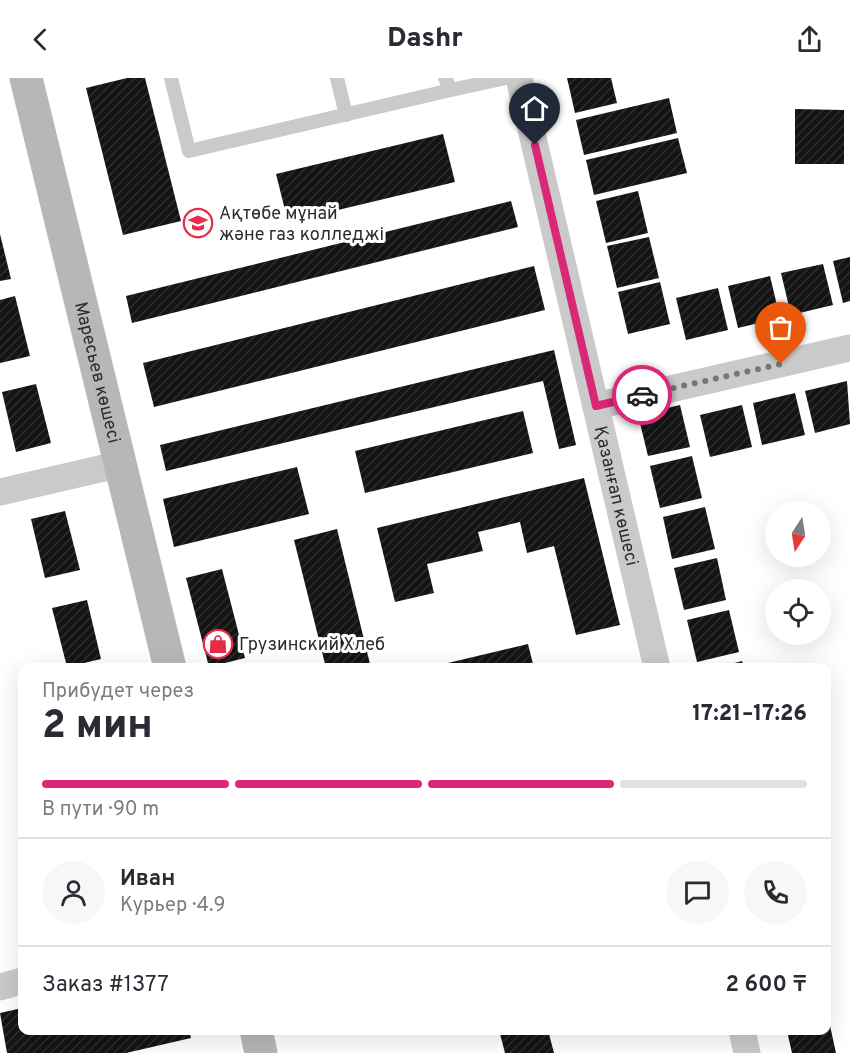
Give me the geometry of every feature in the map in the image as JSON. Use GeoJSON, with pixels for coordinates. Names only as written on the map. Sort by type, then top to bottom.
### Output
{"type":"FeatureCollection","features":[{"type":"Feature","properties":{"kind":"main road","name":"Маресьев көшесі"},"geometry":{"type":"LineString","coordinates":[[26,78],[169,663]]}},
{"type":"Feature","properties":{"kind":"main road"},"geometry":{"type":"LineString","coordinates":[[257,1035],[261,1053]]}},
{"type":"Feature","properties":{"kind":"street","name":"Қазанғап көшесі"},"geometry":{"type":"LineString","coordinates":[[519,78],[656,663]]}},
{"type":"Feature","properties":{"kind":"street"},"geometry":{"type":"LineString","coordinates":[[596,406],[850,348]]}},
{"type":"Feature","properties":{"kind":"street"},"geometry":{"type":"LineString","coordinates":[[0,492],[121,464]]}},
{"type":"Feature","properties":{"kind":"street"},"geometry":{"type":"LineString","coordinates":[[0,987],[18,982]]}},
{"type":"Feature","properties":{"kind":"street"},"geometry":{"type":"LineString","coordinates":[[743,1035],[747,1053]]}},
{"type":"Feature","properties":{"kind":"lane"},"geometry":{"type":"LineString","coordinates":[[171,78],[189,151],[345,115],[448,84],[506,78]]}},
{"type":"Feature","properties":{"kind":"lane"},"geometry":{"type":"LineString","coordinates":[[337,78],[345,115]]}},
{"type":"Feature","properties":{"kind":"building"},"geometry":{"type":"Polygon","coordinates":[[[127,78],[145,78],[181,221],[123,235],[86,88],[127,78]]]}},
{"type":"Feature","properties":{"kind":"building"},"geometry":{"type":"Polygon","coordinates":[[[567,78],[611,78],[617,103],[575,113],[567,78]]]}},
{"type":"Feature","properties":{"kind":"building"},"geometry":{"type":"Polygon","coordinates":[[[669,98],[677,133],[584,155],[576,120],[669,98]]]}},
{"type":"Feature","properties":{"kind":"building"},"geometry":{"type":"Polygon","coordinates":[[[795,109],[844,110],[844,164],[795,164],[795,109]]]}},
{"type":"Feature","properties":{"kind":"building"},"geometry":{"type":"Polygon","coordinates":[[[443,134],[455,182],[288,222],[276,174],[443,134]]]}},
{"type":"Feature","properties":{"kind":"building"},"geometry":{"type":"Polygon","coordinates":[[[678,138],[687,173],[594,195],[586,160],[678,138]]]}},
{"type":"Feature","properties":{"kind":"building"},"geometry":{"type":"Polygon","coordinates":[[[638,191],[648,233],[606,243],[596,201],[638,191]]]}},
{"type":"Feature","properties":{"kind":"building"},"geometry":{"type":"Polygon","coordinates":[[[511,201],[518,227],[132,323],[126,296],[511,201]]]}},
{"type":"Feature","properties":{"kind":"building"},"geometry":{"type":"Polygon","coordinates":[[[0,234],[11,279],[0,281],[0,234]]]}},
{"type":"Feature","properties":{"kind":"building"},"geometry":{"type":"Polygon","coordinates":[[[649,237],[659,278],[617,288],[607,246],[649,237]]]}},
{"type":"Feature","properties":{"kind":"building"},"geometry":{"type":"Polygon","coordinates":[[[850,257],[850,301],[843,303],[833,261],[850,257]]]}},
{"type":"Feature","properties":{"kind":"building"},"geometry":{"type":"Polygon","coordinates":[[[823,264],[833,305],[791,315],[781,273],[823,264]]]}},
{"type":"Feature","properties":{"kind":"building"},"geometry":{"type":"Polygon","coordinates":[[[534,266],[545,310],[154,407],[143,363],[534,266]]]}},
{"type":"Feature","properties":{"kind":"building"},"geometry":{"type":"Polygon","coordinates":[[[770,276],[780,318],[738,328],[728,286],[770,276]]]}},
{"type":"Feature","properties":{"kind":"building"},"geometry":{"type":"Polygon","coordinates":[[[660,282],[670,324],[628,334],[618,292],[660,282]]]}},
{"type":"Feature","properties":{"kind":"building"},"geometry":{"type":"Polygon","coordinates":[[[718,288],[728,330],[686,340],[676,298],[718,288]]]}},
{"type":"Feature","properties":{"kind":"building"},"geometry":{"type":"Polygon","coordinates":[[[15,296],[30,356],[0,363],[0,300],[15,296]]]}},
{"type":"Feature","properties":{"kind":"building"},"geometry":{"type":"Polygon","coordinates":[[[554,350],[576,445],[559,449],[543,381],[166,471],[160,445],[554,350]]]}},
{"type":"Feature","properties":{"kind":"building"},"geometry":{"type":"Polygon","coordinates":[[[847,381],[850,424],[815,433],[805,391],[847,381]]]}},
{"type":"Feature","properties":{"kind":"building"},"geometry":{"type":"Polygon","coordinates":[[[36,384],[51,443],[16,452],[2,392],[36,384]]]}},
{"type":"Feature","properties":{"kind":"building"},"geometry":{"type":"Polygon","coordinates":[[[795,393],[805,435],[762,445],[753,403],[795,393]]]}},
{"type":"Feature","properties":{"kind":"building"},"geometry":{"type":"Polygon","coordinates":[[[680,405],[690,447],[648,456],[638,415],[680,405]]]}},
{"type":"Feature","properties":{"kind":"building"},"geometry":{"type":"Polygon","coordinates":[[[742,405],[752,447],[710,457],[700,415],[742,405]]]}},
{"type":"Feature","properties":{"kind":"building"},"geometry":{"type":"Polygon","coordinates":[[[523,411],[533,453],[365,493],[355,451],[523,411]]]}},
{"type":"Feature","properties":{"kind":"building"},"geometry":{"type":"Polygon","coordinates":[[[692,456],[702,498],[660,508],[650,466],[692,456]]]}},
{"type":"Feature","properties":{"kind":"building"},"geometry":{"type":"Polygon","coordinates":[[[297,467],[309,514],[174,547],[163,499],[297,467]]]}},
{"type":"Feature","properties":{"kind":"building"},"geometry":{"type":"Polygon","coordinates":[[[584,478],[620,625],[576,635],[554,546],[527,553],[520,522],[478,532],[483,551],[427,564],[434,593],[395,602],[377,528],[584,478]]]}},
{"type":"Feature","properties":{"kind":"building"},"geometry":{"type":"Polygon","coordinates":[[[705,507],[715,549],[672,559],[663,517],[705,507]]]}},
{"type":"Feature","properties":{"kind":"building"},"geometry":{"type":"Polygon","coordinates":[[[65,511],[80,570],[45,578],[31,519],[65,511]]]}},
{"type":"Feature","properties":{"kind":"building"},"geometry":{"type":"Polygon","coordinates":[[[337,529],[370,663],[325,663],[294,540],[337,529]]]}},
{"type":"Feature","properties":{"kind":"building"},"geometry":{"type":"Polygon","coordinates":[[[717,558],[726,600],[684,610],[674,568],[717,558]]]}},
{"type":"Feature","properties":{"kind":"building"},"geometry":{"type":"Polygon","coordinates":[[[222,569],[245,658],[225,663],[208,663],[186,578],[222,569]]]}},
{"type":"Feature","properties":{"kind":"building"},"geometry":{"type":"Polygon","coordinates":[[[87,600],[101,659],[84,663],[66,663],[52,608],[87,600]]]}},
{"type":"Feature","properties":{"kind":"building"},"geometry":{"type":"Polygon","coordinates":[[[729,610],[739,652],[697,662],[687,620],[729,610]]]}},
{"type":"Feature","properties":{"kind":"building"},"geometry":{"type":"Polygon","coordinates":[[[528,644],[533,663],[448,663],[528,644]]]}},
{"type":"Feature","properties":{"kind":"building"},"geometry":{"type":"Polygon","coordinates":[[[18,1009],[18,1035],[190,1035],[191,1038],[126,1053],[7,1053],[0,1013],[18,1009]]]}},
{"type":"Feature","properties":{"kind":"building"},"geometry":{"type":"Polygon","coordinates":[[[831,1030],[836,1053],[792,1053],[788,1035],[831,1035],[831,1030]]]}},
{"type":"Feature","properties":{"kind":"building"},"geometry":{"type":"Polygon","coordinates":[[[500,1035],[549,1035],[554,1053],[505,1053],[500,1035]]]}},
{"type":"Feature","properties":{"kind":"way so far"},"geometry":{"type":"LineString","coordinates":[[642,395],[781,364]]}},
{"type":"Feature","properties":{"kind":"place","name":"Ақтөбе мұнай және газ колледжі"},"geometry":{"type":"Point","coordinates":[198,223]}},
{"type":"Feature","properties":{"kind":"place","name":"Грузинский Хлеб"},"geometry":{"type":"Point","coordinates":[218,644]}},
{"type":"Feature","properties":{"kind":"route"},"geometry":{"type":"LineString","coordinates":[[535,145],[596,406],[642,395]]}}]}
